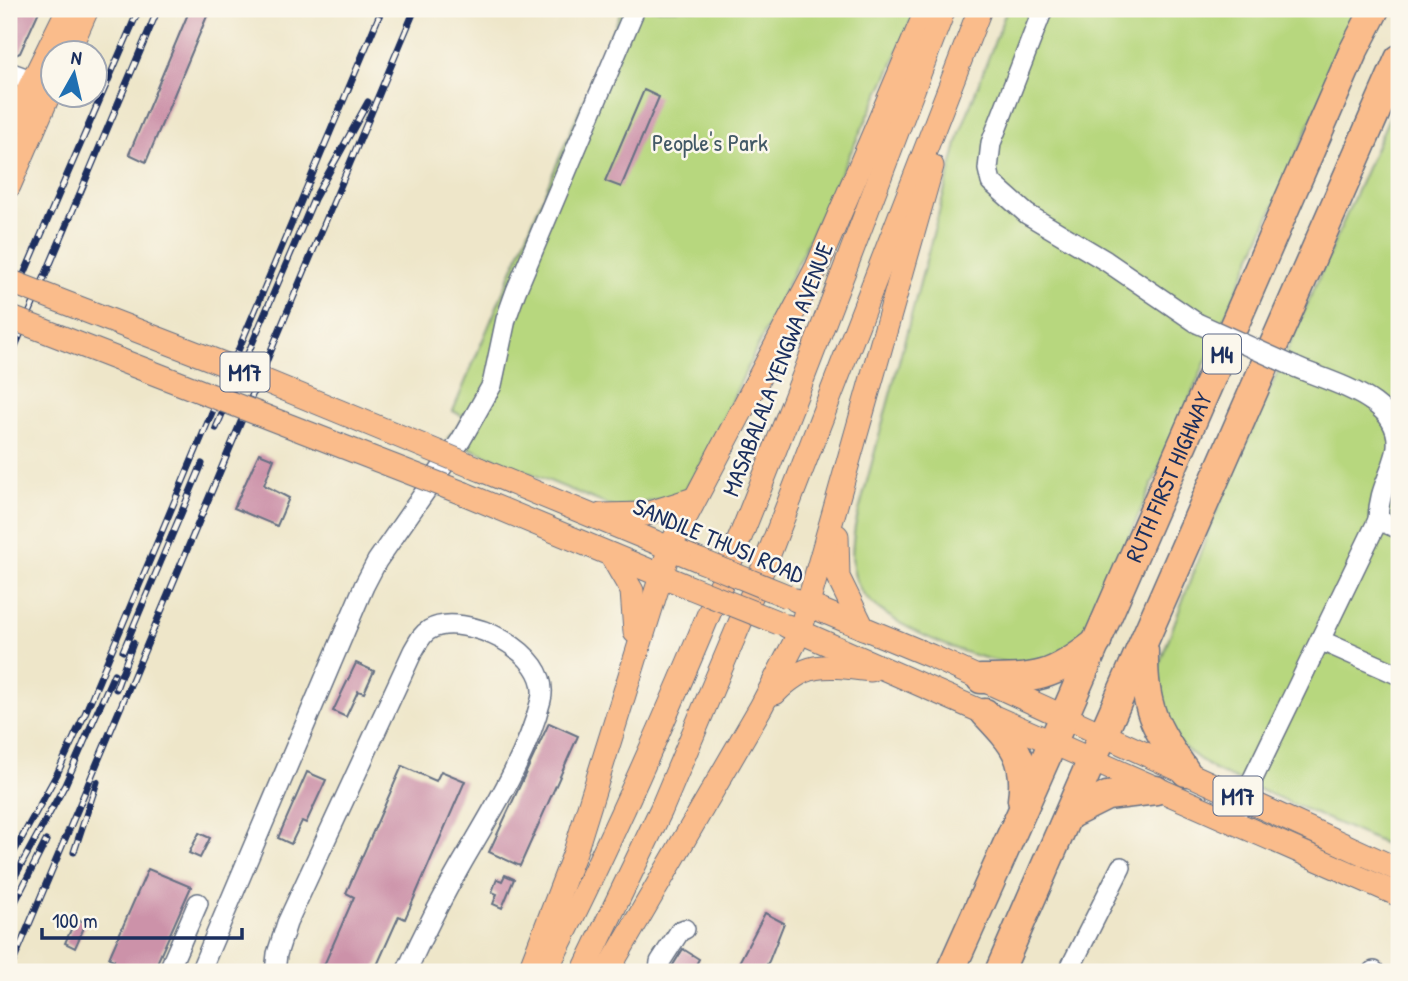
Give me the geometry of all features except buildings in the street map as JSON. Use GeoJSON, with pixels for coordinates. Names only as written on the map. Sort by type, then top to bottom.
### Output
{"type":"FeatureCollection","features":[{"type":"Feature","properties":{"kind":"highway","name":"RUTH FIRST HIGHWAY"},"geometry":{"type":"LineString","coordinates":[[1064,717],[1353,52],[1376,9]]}},
{"type":"Feature","properties":{"kind":"highway","name":"RUTH FIRST HIGHWAY"},"geometry":{"type":"LineString","coordinates":[[1103,735],[1399,60]]}},
{"type":"Feature","properties":{"kind":"highway"},"geometry":{"type":"LineString","coordinates":[[1144,637],[1143,684],[1148,710],[1156,729],[1186,772]]}},
{"type":"Feature","properties":{"kind":"highway"},"geometry":{"type":"LineString","coordinates":[[981,679],[1042,676],[1057,671],[1097,642]]}},
{"type":"Feature","properties":{"kind":"highway"},"geometry":{"type":"LineString","coordinates":[[985,713],[1019,754],[1023,767],[1020,816]]}},
{"type":"Feature","properties":{"kind":"highway","name":"M4"},"geometry":{"type":"LineString","coordinates":[[950,972],[1064,717]]}},
{"type":"Feature","properties":{"kind":"highway","name":"M4"},"geometry":{"type":"LineString","coordinates":[[999,972],[1103,735]]}},
{"type":"Feature","properties":{"kind":"highway"},"geometry":{"type":"LineString","coordinates":[[1069,815],[1107,796],[1156,790]]}},
{"type":"Feature","properties":{"kind":"main road"},"geometry":{"type":"LineString","coordinates":[[60,38],[68,9]]}},
{"type":"Feature","properties":{"kind":"main road"},"geometry":{"type":"LineString","coordinates":[[74,38],[87,9]]}},
{"type":"Feature","properties":{"kind":"main road"},"geometry":{"type":"LineString","coordinates":[[529,972],[575,852],[670,547],[817,267],[927,9]]}},
{"type":"Feature","properties":{"kind":"main road","name":"MASABALALA YENGWA AVENUE"},"geometry":{"type":"LineString","coordinates":[[545,972],[644,768],[738,543],[943,9]]}},
{"type":"Feature","properties":{"kind":"main road"},"geometry":{"type":"LineString","coordinates":[[583,972],[661,810],[766,559],[980,9]]}},
{"type":"Feature","properties":{"kind":"main road"},"geometry":{"type":"LineString","coordinates":[[607,972],[761,707],[790,627],[809,606],[923,193],[986,9]]}},
{"type":"Feature","properties":{"kind":"main road"},"geometry":{"type":"LineString","coordinates":[[9,129],[38,95]]}},
{"type":"Feature","properties":{"kind":"main road"},"geometry":{"type":"LineString","coordinates":[[9,186],[38,107]]}},
{"type":"Feature","properties":{"kind":"main road","name":"SANDILE THUSI ROAD"},"geometry":{"type":"LineString","coordinates":[[9,281],[234,368],[863,628],[1399,870]]}},
{"type":"Feature","properties":{"kind":"main road","name":"M17"},"geometry":{"type":"LineString","coordinates":[[9,317],[465,494],[790,627],[1399,895]]}},
{"type":"Feature","properties":{"kind":"main road"},"geometry":{"type":"LineString","coordinates":[[851,457],[835,560],[841,584],[863,628]]}},
{"type":"Feature","properties":{"kind":"main road"},"geometry":{"type":"LineString","coordinates":[[590,515],[646,514],[694,499]]}},
{"type":"Feature","properties":{"kind":"main road"},"geometry":{"type":"LineString","coordinates":[[611,555],[628,583],[635,602],[634,656]]}},
{"type":"Feature","properties":{"kind":"main road"},"geometry":{"type":"LineString","coordinates":[[761,707],[792,676],[811,667],[895,672]]}},
{"type":"Feature","properties":{"kind":"main road"},"geometry":{"type":"LineString","coordinates":[[1373,858],[1399,862]]}},
{"type":"Feature","properties":{"kind":"main road"},"geometry":{"type":"LineString","coordinates":[[1373,883],[1399,912]]}},
{"type":"Feature","properties":{"kind":"street"},"geometry":{"type":"LineString","coordinates":[[200,972],[364,586],[377,561],[461,440],[492,385],[506,319],[516,291],[635,9]]}},
{"type":"Feature","properties":{"kind":"street"},"geometry":{"type":"LineString","coordinates":[[1043,9],[991,143],[988,169],[991,182],[1027,214],[1106,261],[1197,323],[1374,402],[1391,416],[1397,433],[1397,450],[1381,488],[1378,520],[1322,641],[1232,822]]}},
{"type":"Feature","properties":{"kind":"street"},"geometry":{"type":"LineString","coordinates":[[9,72],[38,82]]}},
{"type":"Feature","properties":{"kind":"street"},"geometry":{"type":"LineString","coordinates":[[1378,520],[1399,529]]}},
{"type":"Feature","properties":{"kind":"street"},"geometry":{"type":"LineString","coordinates":[[275,972],[277,954],[288,923],[413,651],[422,635],[430,629],[444,624],[458,625],[503,640],[524,652],[534,665],[542,697],[529,735],[496,809],[431,918],[406,972]]}},
{"type":"Feature","properties":{"kind":"street"},"geometry":{"type":"LineString","coordinates":[[1322,641],[1399,675]]}},
{"type":"Feature","properties":{"kind":"street"},"geometry":{"type":"LineString","coordinates":[[1068,972],[1121,867]]}},
{"type":"Feature","properties":{"kind":"street"},"geometry":{"type":"LineString","coordinates":[[167,972],[198,903]]}},
{"type":"Feature","properties":{"kind":"street"},"geometry":{"type":"LineString","coordinates":[[663,972],[659,970],[660,962],[680,931],[685,929]]}},
{"type":"Feature","properties":{"kind":"green space","name":"People's Park"},"geometry":{"type":"Polygon","coordinates":[[[622,9],[916,9],[891,68],[700,467],[681,496],[615,508],[447,439],[464,417],[453,411],[622,9]]]}},
{"type":"Feature","properties":{"kind":"green space"},"geometry":{"type":"Polygon","coordinates":[[[1007,9],[1360,9],[1087,633],[1061,652],[1032,663],[1014,663],[965,652],[890,617],[860,589],[852,558],[855,526],[960,133],[1007,9]]]}},
{"type":"Feature","properties":{"kind":"green space"},"geometry":{"type":"Polygon","coordinates":[[[1399,95],[1399,850],[1214,770],[1168,733],[1155,682],[1213,519],[1399,95]]]}},
{"type":"Feature","properties":{"kind":"railway"},"geometry":{"type":"LineString","coordinates":[[9,309],[139,9]]}},
{"type":"Feature","properties":{"kind":"railway"},"geometry":{"type":"LineString","coordinates":[[9,361],[158,9]]}},
{"type":"Feature","properties":{"kind":"railway"},"geometry":{"type":"LineString","coordinates":[[9,861],[57,774],[84,716],[382,9]]}},
{"type":"Feature","properties":{"kind":"railway"},"geometry":{"type":"LineString","coordinates":[[9,972],[415,9]]}},
{"type":"Feature","properties":{"kind":"railway"},"geometry":{"type":"LineString","coordinates":[[216,428],[314,199],[368,102]]}},
{"type":"Feature","properties":{"kind":"railway"},"geometry":{"type":"LineString","coordinates":[[123,651],[202,464]]}},
{"type":"Feature","properties":{"kind":"railway"},"geometry":{"type":"LineString","coordinates":[[116,689],[133,643]]}},
{"type":"Feature","properties":{"kind":"railway"},"geometry":{"type":"LineString","coordinates":[[9,887],[65,785],[114,674]]}},
{"type":"Feature","properties":{"kind":"railway"},"geometry":{"type":"LineString","coordinates":[[74,852],[97,782]]}},
{"type":"Feature","properties":{"kind":"railway"},"geometry":{"type":"LineString","coordinates":[[9,914],[46,841]]}}]}
